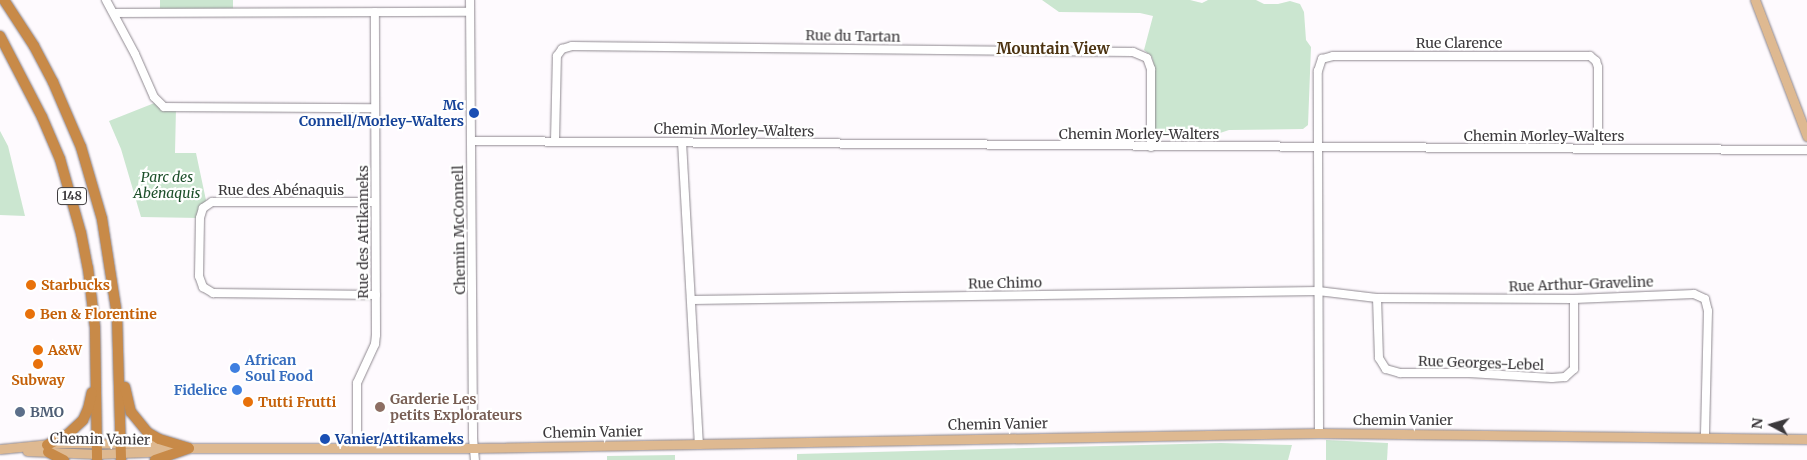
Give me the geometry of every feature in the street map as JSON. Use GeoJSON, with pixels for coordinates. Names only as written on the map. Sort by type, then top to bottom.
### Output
{"type":"FeatureCollection","features":[{"type":"Feature","properties":{"kind":"highway","name":"148"},"geometry":{"type":"LineString","coordinates":[[4,0],[34,46],[53,82],[90,175],[102,219],[112,269],[120,363],[121,452]]}},
{"type":"Feature","properties":{"kind":"highway","name":"148"},"geometry":{"type":"LineString","coordinates":[[0,36],[42,116],[71,195],[88,268],[95,328],[97,452]]}},
{"type":"Feature","properties":{"kind":"highway"},"geometry":{"type":"LineString","coordinates":[[120,363],[128,406],[134,418],[147,432],[159,439],[188,448]]}},
{"type":"Feature","properties":{"kind":"highway"},"geometry":{"type":"LineString","coordinates":[[64,460],[47,448],[67,435],[83,420],[88,409],[96,369]]}},
{"type":"Feature","properties":{"kind":"highway"},"geometry":{"type":"LineString","coordinates":[[154,460],[188,448]]}},
{"type":"Feature","properties":{"kind":"main road"},"geometry":{"type":"LineString","coordinates":[[1755,0],[1807,135]]}},
{"type":"Feature","properties":{"kind":"main road","name":"Chemin Vanier"},"geometry":{"type":"LineString","coordinates":[[0,449],[47,448],[121,452],[188,448],[474,448],[1318,433],[1705,436],[1807,439]]}},
{"type":"Feature","properties":{"kind":"street"},"geometry":{"type":"LineString","coordinates":[[106,0],[136,54],[154,97],[164,107],[375,108]]}},
{"type":"Feature","properties":{"kind":"street","name":"Chemin McConnell"},"geometry":{"type":"LineString","coordinates":[[470,0],[475,460]]}},
{"type":"Feature","properties":{"kind":"street","name":"Rue des Attikameks"},"geometry":{"type":"LineString","coordinates":[[357,448],[357,383],[375,344],[375,12]]}},
{"type":"Feature","properties":{"kind":"street"},"geometry":{"type":"LineString","coordinates":[[114,13],[470,12]]}},
{"type":"Feature","properties":{"kind":"street","name":"Rue du Tartan"},"geometry":{"type":"LineString","coordinates":[[555,142],[557,56],[566,47],[591,46],[1138,53],[1147,58],[1152,69],[1151,147]]}},
{"type":"Feature","properties":{"kind":"street","name":"Rue Clarence"},"geometry":{"type":"LineString","coordinates":[[1318,148],[1318,67],[1325,57],[1583,55],[1593,58],[1598,67],[1598,149]]}},
{"type":"Feature","properties":{"kind":"street","name":"Chemin Morley-Walters"},"geometry":{"type":"LineString","coordinates":[[471,141],[1807,150]]}},
{"type":"Feature","properties":{"kind":"street"},"geometry":{"type":"LineString","coordinates":[[682,142],[700,444]]}},
{"type":"Feature","properties":{"kind":"street"},"geometry":{"type":"LineString","coordinates":[[1318,148],[1318,433]]}},
{"type":"Feature","properties":{"kind":"street","name":"Rue des Abénaquis"},"geometry":{"type":"LineString","coordinates":[[376,202],[212,202],[203,208],[200,218],[199,276],[203,287],[213,294],[376,295]]}},
{"type":"Feature","properties":{"kind":"street","name":"Rue Chimo"},"geometry":{"type":"LineString","coordinates":[[692,300],[1318,291]]}},
{"type":"Feature","properties":{"kind":"street","name":"Rue Arthur-Graveline"},"geometry":{"type":"LineString","coordinates":[[1318,291],[1377,298],[1574,299],[1686,293],[1700,295],[1705,300],[1708,311],[1705,436]]}},
{"type":"Feature","properties":{"kind":"street","name":"Rue Georges-Lebel"},"geometry":{"type":"LineString","coordinates":[[1377,298],[1379,358],[1386,369],[1400,372],[1469,373],[1552,378],[1565,377],[1574,369],[1574,299]]}},
{"type":"Feature","properties":{"kind":"green space"},"geometry":{"type":"Polygon","coordinates":[[[160,0],[233,0],[233,12],[160,12],[160,0]]]}},
{"type":"Feature","properties":{"kind":"green space"},"geometry":{"type":"Polygon","coordinates":[[[1042,0],[1190,0],[1202,3],[1208,0],[1256,0],[1264,4],[1278,4],[1290,1],[1300,4],[1304,12],[1306,40],[1311,47],[1308,125],[1303,129],[1229,130],[1220,133],[1155,132],[1155,69],[1152,57],[1144,50],[1153,16],[1140,13],[1059,12],[1042,0]]]}},
{"type":"Feature","properties":{"kind":"green space","name":"Parc des Abénaquis"},"geometry":{"type":"Polygon","coordinates":[[[157,102],[176,108],[175,153],[196,153],[207,205],[200,218],[141,217],[121,149],[109,121],[157,102]]]}},
{"type":"Feature","properties":{"kind":"green space"},"geometry":{"type":"Polygon","coordinates":[[[0,131],[8,146],[25,216],[0,215],[0,131]]]}},
{"type":"Feature","properties":{"kind":"green space"},"geometry":{"type":"Polygon","coordinates":[[[1326,440],[1388,443],[1387,460],[1326,460],[1326,440]]]}},
{"type":"Feature","properties":{"kind":"green space"},"geometry":{"type":"Polygon","coordinates":[[[1221,443],[1292,445],[1288,460],[797,460],[797,454],[1221,443]]]}},
{"type":"Feature","properties":{"kind":"green space"},"geometry":{"type":"Polygon","coordinates":[[[675,455],[675,460],[607,460],[607,456],[675,455]]]}},
{"type":"Feature","properties":{"kind":"place","name":"Mc Connell/Morley-Walters"},"geometry":{"type":"Point","coordinates":[474,113]}},
{"type":"Feature","properties":{"kind":"place","name":"Starbucks"},"geometry":{"type":"Point","coordinates":[31,285]}},
{"type":"Feature","properties":{"kind":"place","name":"Ben & Florentine"},"geometry":{"type":"Point","coordinates":[30,314]}},
{"type":"Feature","properties":{"kind":"place","name":"A&W"},"geometry":{"type":"Point","coordinates":[38,350]}},
{"type":"Feature","properties":{"kind":"place","name":"Subway"},"geometry":{"type":"Point","coordinates":[38,364]}},
{"type":"Feature","properties":{"kind":"place","name":"African Soul Food"},"geometry":{"type":"Point","coordinates":[235,368]}},
{"type":"Feature","properties":{"kind":"place","name":"Fidelice"},"geometry":{"type":"Point","coordinates":[237,390]}},
{"type":"Feature","properties":{"kind":"place","name":"Tutti Frutti"},"geometry":{"type":"Point","coordinates":[248,402]}},
{"type":"Feature","properties":{"kind":"place","name":"Garderie Les petits Explorateurs"},"geometry":{"type":"Point","coordinates":[380,407]}},
{"type":"Feature","properties":{"kind":"place","name":"BMO"},"geometry":{"type":"Point","coordinates":[20,412]}},
{"type":"Feature","properties":{"kind":"place","name":"Vanier/Attikameks"},"geometry":{"type":"Point","coordinates":[325,439]}},
{"type":"Feature","properties":{"kind":"district","name":"Mountain View"},"geometry":{"type":"Point","coordinates":[1053,49]}}]}
